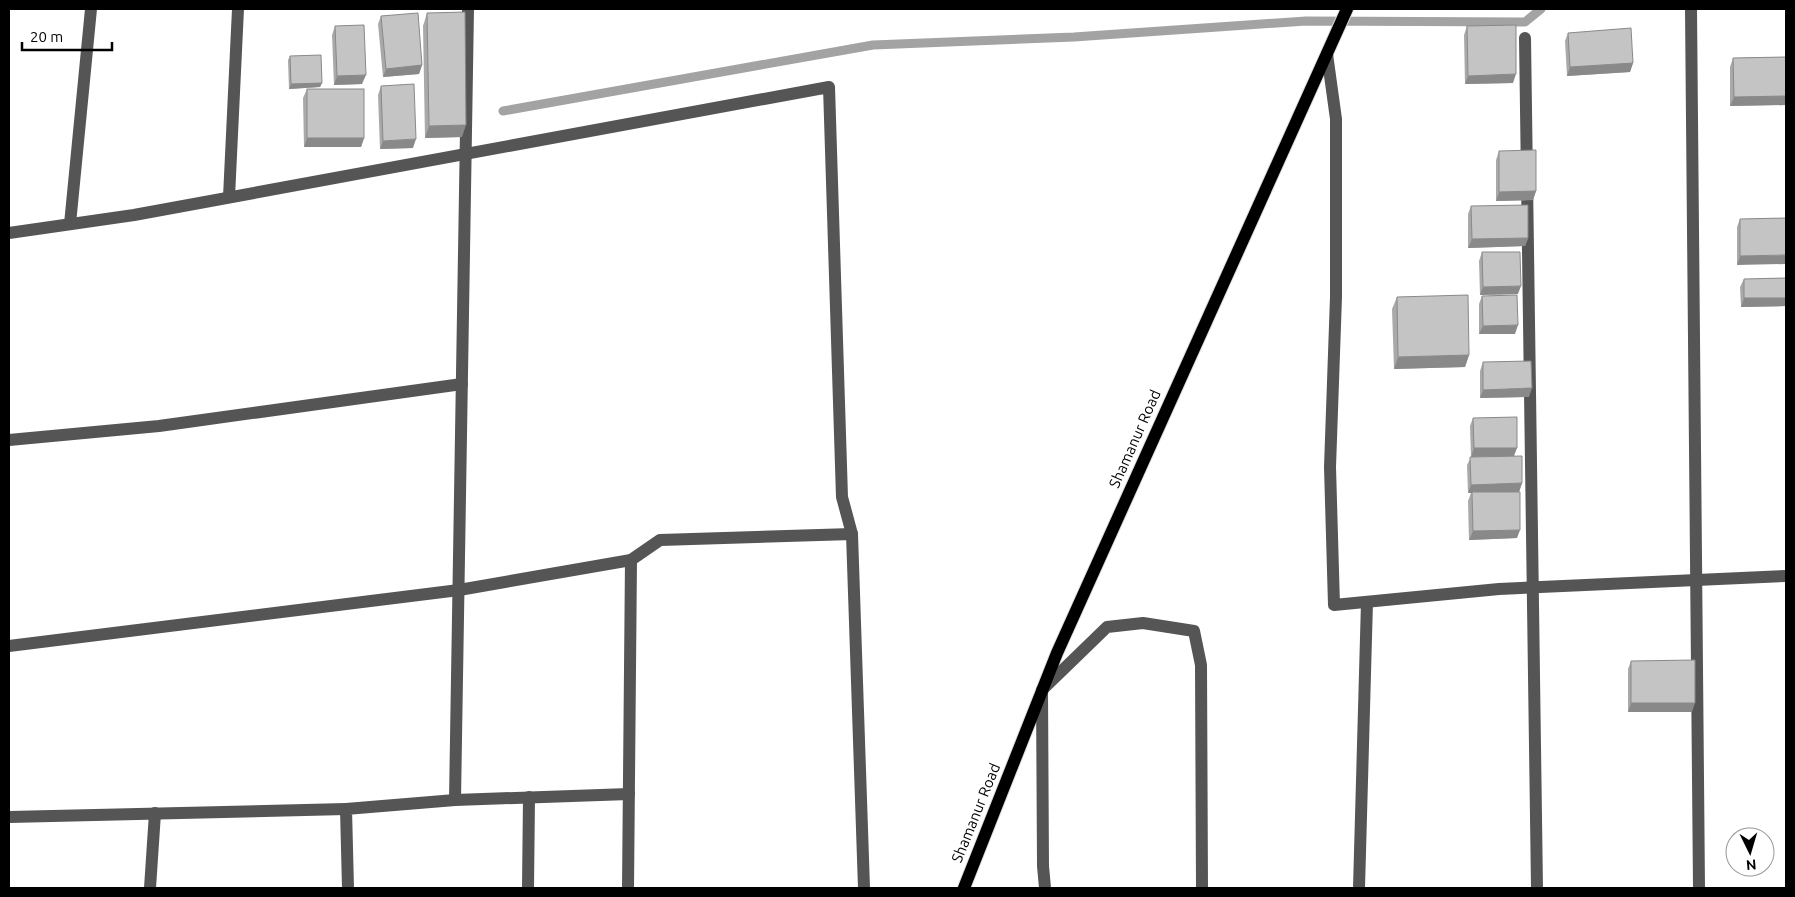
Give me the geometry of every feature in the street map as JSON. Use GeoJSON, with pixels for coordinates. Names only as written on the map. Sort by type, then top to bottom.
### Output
{"type":"FeatureCollection","features":[{"type":"Feature","properties":{"kind":"main road","name":"Shamanur Road"},"geometry":{"type":"LineString","coordinates":[[964,888],[1061,644],[1347,9]]}},
{"type":"Feature","properties":{"kind":"street"},"geometry":{"type":"LineString","coordinates":[[70,224],[91,9]]}},
{"type":"Feature","properties":{"kind":"street"},"geometry":{"type":"LineString","coordinates":[[229,197],[238,9]]}},
{"type":"Feature","properties":{"kind":"street"},"geometry":{"type":"LineString","coordinates":[[455,800],[468,9]]}},
{"type":"Feature","properties":{"kind":"street"},"geometry":{"type":"LineString","coordinates":[[1691,9],[1699,888]]}},
{"type":"Feature","properties":{"kind":"street"},"geometry":{"type":"LineString","coordinates":[[1524,38],[1537,888]]}},
{"type":"Feature","properties":{"kind":"street"},"geometry":{"type":"LineString","coordinates":[[1327,54],[1336,119],[1336,297],[1330,467],[1334,605],[1499,589],[1786,576]]}},
{"type":"Feature","properties":{"kind":"street"},"geometry":{"type":"LineString","coordinates":[[9,233],[134,215],[829,86],[842,497],[852,534],[864,888]]}},
{"type":"Feature","properties":{"kind":"street"},"geometry":{"type":"LineString","coordinates":[[9,440],[159,426],[462,384]]}},
{"type":"Feature","properties":{"kind":"street"},"geometry":{"type":"LineString","coordinates":[[9,646],[459,590],[631,560],[660,540],[852,534]]}},
{"type":"Feature","properties":{"kind":"street"},"geometry":{"type":"LineString","coordinates":[[628,888],[631,560]]}},
{"type":"Feature","properties":{"kind":"street"},"geometry":{"type":"LineString","coordinates":[[1359,888],[1366,602]]}},
{"type":"Feature","properties":{"kind":"street"},"geometry":{"type":"LineString","coordinates":[[1045,888],[1043,866],[1042,690],[1107,627],[1144,623],[1194,630],[1201,665],[1202,888]]}},
{"type":"Feature","properties":{"kind":"street"},"geometry":{"type":"LineString","coordinates":[[9,817],[346,809],[455,800],[629,794]]}},
{"type":"Feature","properties":{"kind":"street"},"geometry":{"type":"LineString","coordinates":[[528,888],[529,797]]}},
{"type":"Feature","properties":{"kind":"street"},"geometry":{"type":"LineString","coordinates":[[346,809],[348,888]]}},
{"type":"Feature","properties":{"kind":"street"},"geometry":{"type":"LineString","coordinates":[[150,888],[155,814]]}},
{"type":"Feature","properties":{"kind":"building"},"geometry":{"type":"Polygon","coordinates":[[[465,12],[466,125],[429,126],[427,13],[465,12]]]}},
{"type":"Feature","properties":{"kind":"building"},"geometry":{"type":"Polygon","coordinates":[[[418,13],[422,65],[386,69],[381,16],[418,13]]]}},
{"type":"Feature","properties":{"kind":"building"},"geometry":{"type":"Polygon","coordinates":[[[364,25],[366,75],[337,76],[335,26],[364,25]]]}},
{"type":"Feature","properties":{"kind":"building"},"geometry":{"type":"Polygon","coordinates":[[[1516,25],[1516,74],[1468,76],[1467,26],[1516,25]]]}},
{"type":"Feature","properties":{"kind":"building"},"geometry":{"type":"Polygon","coordinates":[[[1631,28],[1633,63],[1570,67],[1568,33],[1631,28]]]}},
{"type":"Feature","properties":{"kind":"building"},"geometry":{"type":"Polygon","coordinates":[[[321,55],[322,83],[291,84],[290,56],[321,55]]]}},
{"type":"Feature","properties":{"kind":"building"},"geometry":{"type":"Polygon","coordinates":[[[1786,57],[1786,96],[1734,97],[1733,58],[1786,57]]]}},
{"type":"Feature","properties":{"kind":"building"},"geometry":{"type":"Polygon","coordinates":[[[414,84],[416,139],[383,141],[381,86],[414,84]]]}},
{"type":"Feature","properties":{"kind":"building"},"geometry":{"type":"Polygon","coordinates":[[[307,89],[364,89],[364,138],[307,138],[307,89]]]}},
{"type":"Feature","properties":{"kind":"building"},"geometry":{"type":"Polygon","coordinates":[[[1536,150],[1536,191],[1499,192],[1499,151],[1536,150]]]}},
{"type":"Feature","properties":{"kind":"building"},"geometry":{"type":"Polygon","coordinates":[[[1528,205],[1528,238],[1472,239],[1471,206],[1528,205]]]}},
{"type":"Feature","properties":{"kind":"building"},"geometry":{"type":"Polygon","coordinates":[[[1786,218],[1786,255],[1740,256],[1740,219],[1786,218]]]}},
{"type":"Feature","properties":{"kind":"building"},"geometry":{"type":"Polygon","coordinates":[[[1482,252],[1520,252],[1521,286],[1483,287],[1482,252]]]}},
{"type":"Feature","properties":{"kind":"building"},"geometry":{"type":"Polygon","coordinates":[[[1786,278],[1786,298],[1744,298],[1744,279],[1786,278]]]}},
{"type":"Feature","properties":{"kind":"building"},"geometry":{"type":"Polygon","coordinates":[[[1468,295],[1469,355],[1398,357],[1397,297],[1468,295]]]}},
{"type":"Feature","properties":{"kind":"building"},"geometry":{"type":"Polygon","coordinates":[[[1517,295],[1518,325],[1483,326],[1482,296],[1517,295]]]}},
{"type":"Feature","properties":{"kind":"building"},"geometry":{"type":"Polygon","coordinates":[[[1531,361],[1532,388],[1483,390],[1483,362],[1531,361]]]}},
{"type":"Feature","properties":{"kind":"building"},"geometry":{"type":"Polygon","coordinates":[[[1517,417],[1517,448],[1474,448],[1473,418],[1517,417]]]}},
{"type":"Feature","properties":{"kind":"building"},"geometry":{"type":"Polygon","coordinates":[[[1522,456],[1522,483],[1471,485],[1470,457],[1522,456]]]}},
{"type":"Feature","properties":{"kind":"building"},"geometry":{"type":"Polygon","coordinates":[[[1472,492],[1520,492],[1520,530],[1473,531],[1472,492]]]}},
{"type":"Feature","properties":{"kind":"building"},"geometry":{"type":"Polygon","coordinates":[[[1695,660],[1695,703],[1631,703],[1631,661],[1695,660]]]}},
{"type":"Feature","properties":{"kind":"waterway"},"geometry":{"type":"LineString","coordinates":[[503,111],[873,45],[1074,37],[1306,21],[1525,22],[1541,9]]}}]}
